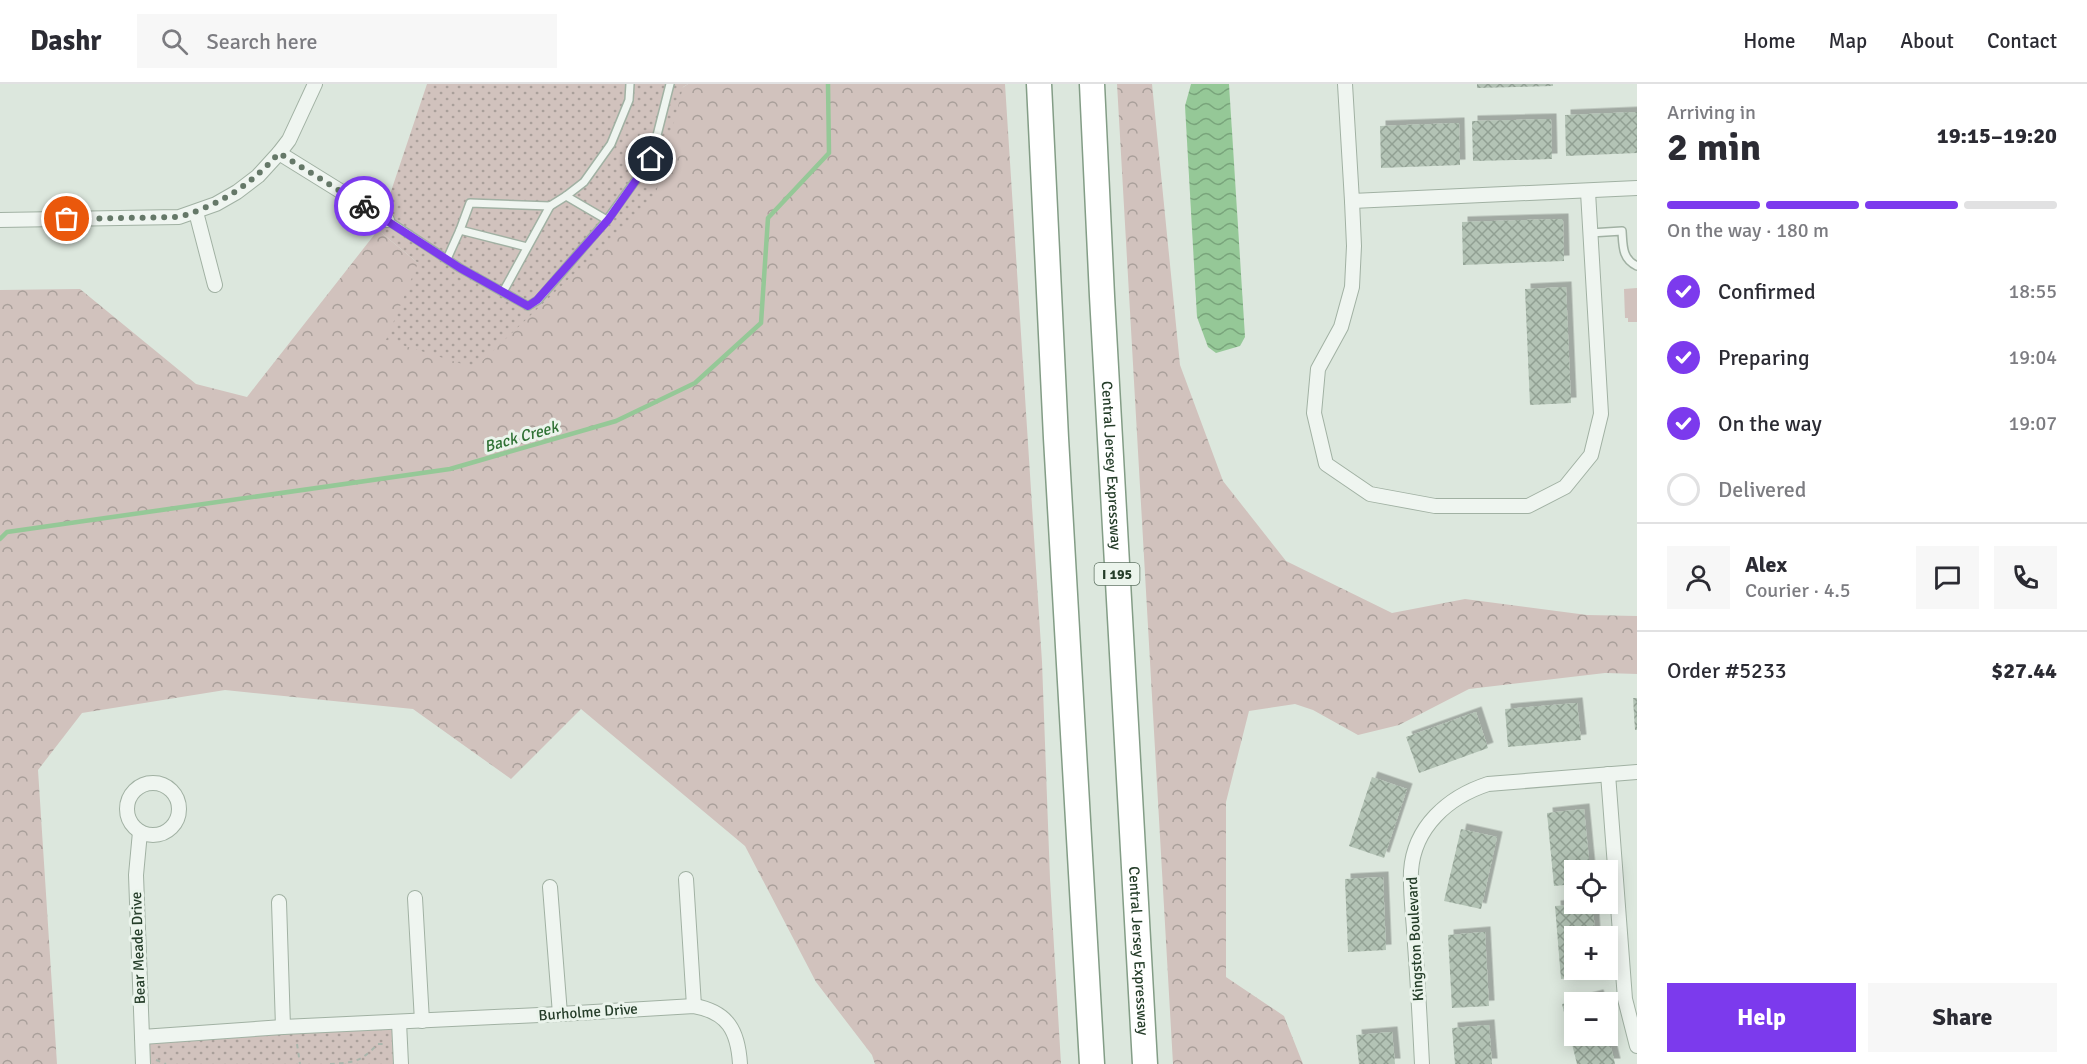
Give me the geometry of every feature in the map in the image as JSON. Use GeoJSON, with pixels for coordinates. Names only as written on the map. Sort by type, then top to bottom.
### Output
{"type":"FeatureCollection","features":[{"type":"Feature","properties":{"kind":"highway"},"geometry":{"type":"LineString","coordinates":[[1040,84],[1056,438],[1092,1064]]}},
{"type":"Feature","properties":{"kind":"highway","name":"Central Jersey Expressway"},"geometry":{"type":"LineString","coordinates":[[1092,84],[1101,296],[1145,1064]]}},
{"type":"Feature","properties":{"kind":"street"},"geometry":{"type":"LineString","coordinates":[[0,220],[179,217],[196,212],[237,192],[258,176],[289,140],[315,84]]}},
{"type":"Feature","properties":{"kind":"street"},"geometry":{"type":"LineString","coordinates":[[1345,84],[1354,246],[1352,287],[1341,327],[1318,369],[1314,413],[1326,464],[1370,494],[1435,506],[1528,507],[1565,487],[1590,455],[1601,414],[1588,192]]}},
{"type":"Feature","properties":{"kind":"street"},"geometry":{"type":"LineString","coordinates":[[279,153],[387,220]]}},
{"type":"Feature","properties":{"kind":"street"},"geometry":{"type":"LineString","coordinates":[[1352,201],[1637,188]]}},
{"type":"Feature","properties":{"kind":"street"},"geometry":{"type":"LineString","coordinates":[[196,212],[215,285]]}},
{"type":"Feature","properties":{"kind":"street","name":"Kingston Boulevard"},"geometry":{"type":"LineString","coordinates":[[1422,1064],[1411,872],[1417,847],[1428,824],[1455,798],[1471,789],[1488,784],[1637,772]]}},
{"type":"Feature","properties":{"kind":"street"},"geometry":{"type":"LineString","coordinates":[[1608,774],[1625,999],[1637,1046]]}},
{"type":"Feature","properties":{"kind":"street","name":"Bear Meade Drive"},"geometry":{"type":"LineString","coordinates":[[140,832],[136,875],[142,1036],[149,1062]]}},
{"type":"Feature","properties":{"kind":"street"},"geometry":{"type":"LineString","coordinates":[[686,879],[694,1005]]}},
{"type":"Feature","properties":{"kind":"street"},"geometry":{"type":"LineString","coordinates":[[550,887],[560,1014]]}},
{"type":"Feature","properties":{"kind":"street"},"geometry":{"type":"LineString","coordinates":[[415,898],[422,1021]]}},
{"type":"Feature","properties":{"kind":"street"},"geometry":{"type":"LineString","coordinates":[[279,902],[284,1027]]}},
{"type":"Feature","properties":{"kind":"street","name":"Burholme Drive"},"geometry":{"type":"LineString","coordinates":[[142,1036],[694,1005],[719,1013],[730,1025],[739,1048],[740,1064]]}},
{"type":"Feature","properties":{"kind":"street"},"geometry":{"type":"LineString","coordinates":[[399,1022],[401,1064]]}},
{"type":"Feature","properties":{"kind":"lane"},"geometry":{"type":"LineString","coordinates":[[503,292],[550,206],[584,182],[611,144],[629,100],[630,84]]}},
{"type":"Feature","properties":{"kind":"lane"},"geometry":{"type":"LineString","coordinates":[[387,220],[447,259],[528,306],[537,300],[608,220],[651,159],[670,84]]}},
{"type":"Feature","properties":{"kind":"lane"},"geometry":{"type":"LineString","coordinates":[[566,196],[608,220]]}},
{"type":"Feature","properties":{"kind":"lane"},"geometry":{"type":"LineString","coordinates":[[447,259],[470,203],[550,206]]}},
{"type":"Feature","properties":{"kind":"lane"},"geometry":{"type":"LineString","coordinates":[[460,230],[527,247]]}},
{"type":"Feature","properties":{"kind":"lane"},"geometry":{"type":"LineString","coordinates":[[1590,233],[1622,231],[1623,252],[1628,262],[1637,266]]}},
{"type":"Feature","properties":{"kind":"path"},"geometry":{"type":"LineString","coordinates":[[297,1044],[300,1064]]}},
{"type":"Feature","properties":{"kind":"path"},"geometry":{"type":"LineString","coordinates":[[330,1064],[351,1063],[366,1056],[378,1044],[387,1044]]}},
{"type":"Feature","properties":{"kind":"path"},"geometry":{"type":"LineString","coordinates":[[149,1062],[166,1064]]}},
{"type":"Feature","properties":{"kind":"green space"},"geometry":{"type":"Polygon","coordinates":[[[427,84],[688,84],[683,87],[655,197],[475,368],[386,340],[418,263],[378,230],[427,84]]]}},
{"type":"Feature","properties":{"kind":"green space"},"geometry":{"type":"Polygon","coordinates":[[[688,84],[1005,84],[1042,662],[1050,879],[1061,1064],[875,1064],[872,1055],[816,982],[745,846],[581,709],[511,779],[413,709],[225,690],[82,713],[38,770],[57,1064],[0,1064],[0,290],[80,289],[196,384],[247,397],[378,230],[418,263],[688,84]]]}},
{"type":"Feature","properties":{"kind":"green space"},"geometry":{"type":"Polygon","coordinates":[[[1117,84],[1152,84],[1180,365],[1223,481],[1286,561],[1392,613],[1465,599],[1587,615],[1637,616],[1637,674],[1605,673],[1469,689],[1399,725],[1358,735],[1313,710],[1295,704],[1249,711],[1226,802],[1226,977],[1284,1016],[1303,1064],[1173,1064],[1117,84]]]}},
{"type":"Feature","properties":{"kind":"green space"},"geometry":{"type":"Polygon","coordinates":[[[1637,288],[1637,322],[1628,322],[1628,318],[1625,318],[1624,289],[1637,288]]]}},
{"type":"Feature","properties":{"kind":"green space"},"geometry":{"type":"Polygon","coordinates":[[[399,1022],[401,1064],[140,1064],[142,1037],[399,1022]]]}},
{"type":"Feature","properties":{"kind":"water"},"geometry":{"type":"Polygon","coordinates":[[[1191,84],[1229,84],[1245,337],[1240,346],[1216,353],[1208,347],[1197,317],[1185,106],[1191,84]]]}},
{"type":"Feature","properties":{"kind":"building"},"geometry":{"type":"Polygon","coordinates":[[[1477,84],[1553,84],[1553,86],[1477,88],[1477,84]]]}},
{"type":"Feature","properties":{"kind":"building"},"geometry":{"type":"Polygon","coordinates":[[[1637,112],[1637,153],[1566,156],[1565,115],[1637,112]]]}},
{"type":"Feature","properties":{"kind":"building"},"geometry":{"type":"Polygon","coordinates":[[[1551,119],[1552,159],[1473,161],[1472,121],[1551,119]]]}},
{"type":"Feature","properties":{"kind":"building"},"geometry":{"type":"Polygon","coordinates":[[[1459,123],[1460,165],[1381,168],[1380,126],[1459,123]]]}},
{"type":"Feature","properties":{"kind":"building"},"geometry":{"type":"Polygon","coordinates":[[[1563,219],[1564,261],[1463,265],[1462,222],[1563,219]]]}},
{"type":"Feature","properties":{"kind":"building"},"geometry":{"type":"Polygon","coordinates":[[[1566,287],[1571,403],[1530,405],[1525,289],[1566,287]]]}},
{"type":"Feature","properties":{"kind":"building"},"geometry":{"type":"Polygon","coordinates":[[[1633,698],[1637,698],[1637,730],[1635,730],[1633,698]]]}},
{"type":"Feature","properties":{"kind":"building"},"geometry":{"type":"Polygon","coordinates":[[[1577,703],[1581,740],[1508,747],[1505,709],[1577,703]]]}},
{"type":"Feature","properties":{"kind":"building"},"geometry":{"type":"Polygon","coordinates":[[[1476,712],[1488,748],[1419,773],[1406,737],[1476,712]]]}},
{"type":"Feature","properties":{"kind":"building"},"geometry":{"type":"Polygon","coordinates":[[[1372,777],[1407,789],[1384,858],[1349,846],[1372,777]]]}},
{"type":"Feature","properties":{"kind":"building"},"geometry":{"type":"Polygon","coordinates":[[[1584,809],[1589,860],[1564,860],[1564,885],[1554,886],[1547,813],[1584,809]]]}},
{"type":"Feature","properties":{"kind":"building"},"geometry":{"type":"Polygon","coordinates":[[[1461,829],[1497,837],[1481,909],[1444,901],[1461,829]]]}},
{"type":"Feature","properties":{"kind":"building"},"geometry":{"type":"Polygon","coordinates":[[[1383,877],[1386,950],[1348,952],[1345,879],[1383,877]]]}},
{"type":"Feature","properties":{"kind":"building"},"geometry":{"type":"Polygon","coordinates":[[[1564,905],[1564,914],[1594,914],[1594,926],[1564,926],[1564,979],[1561,979],[1555,906],[1564,905]]]}},
{"type":"Feature","properties":{"kind":"building"},"geometry":{"type":"Polygon","coordinates":[[[1485,932],[1489,1006],[1452,1008],[1448,935],[1485,932]]]}},
{"type":"Feature","properties":{"kind":"building"},"geometry":{"type":"Polygon","coordinates":[[[1489,1025],[1492,1064],[1455,1064],[1452,1028],[1489,1025]]]}},
{"type":"Feature","properties":{"kind":"building"},"geometry":{"type":"Polygon","coordinates":[[[1392,1032],[1395,1064],[1359,1064],[1356,1035],[1392,1032]]]}},
{"type":"Feature","properties":{"kind":"building"},"geometry":{"type":"Polygon","coordinates":[[[1572,1046],[1611,1046],[1615,1064],[1577,1064],[1572,1046]]]}},
{"type":"Feature","properties":{"kind":"waterway","name":"Back Creek"},"geometry":{"type":"LineString","coordinates":[[0,539],[7,532],[450,469],[616,421],[695,383],[761,323],[768,218],[829,153],[828,84]]}},
{"type":"Feature","properties":{"kind":"way so far"},"geometry":{"type":"LineString","coordinates":[[67,219],[179,217],[196,212],[237,192],[258,176],[279,153],[364,206]]}},
{"type":"Feature","properties":{"kind":"route"},"geometry":{"type":"LineString","coordinates":[[364,206],[460,268],[528,306],[537,300],[608,220],[651,159]]}}]}
